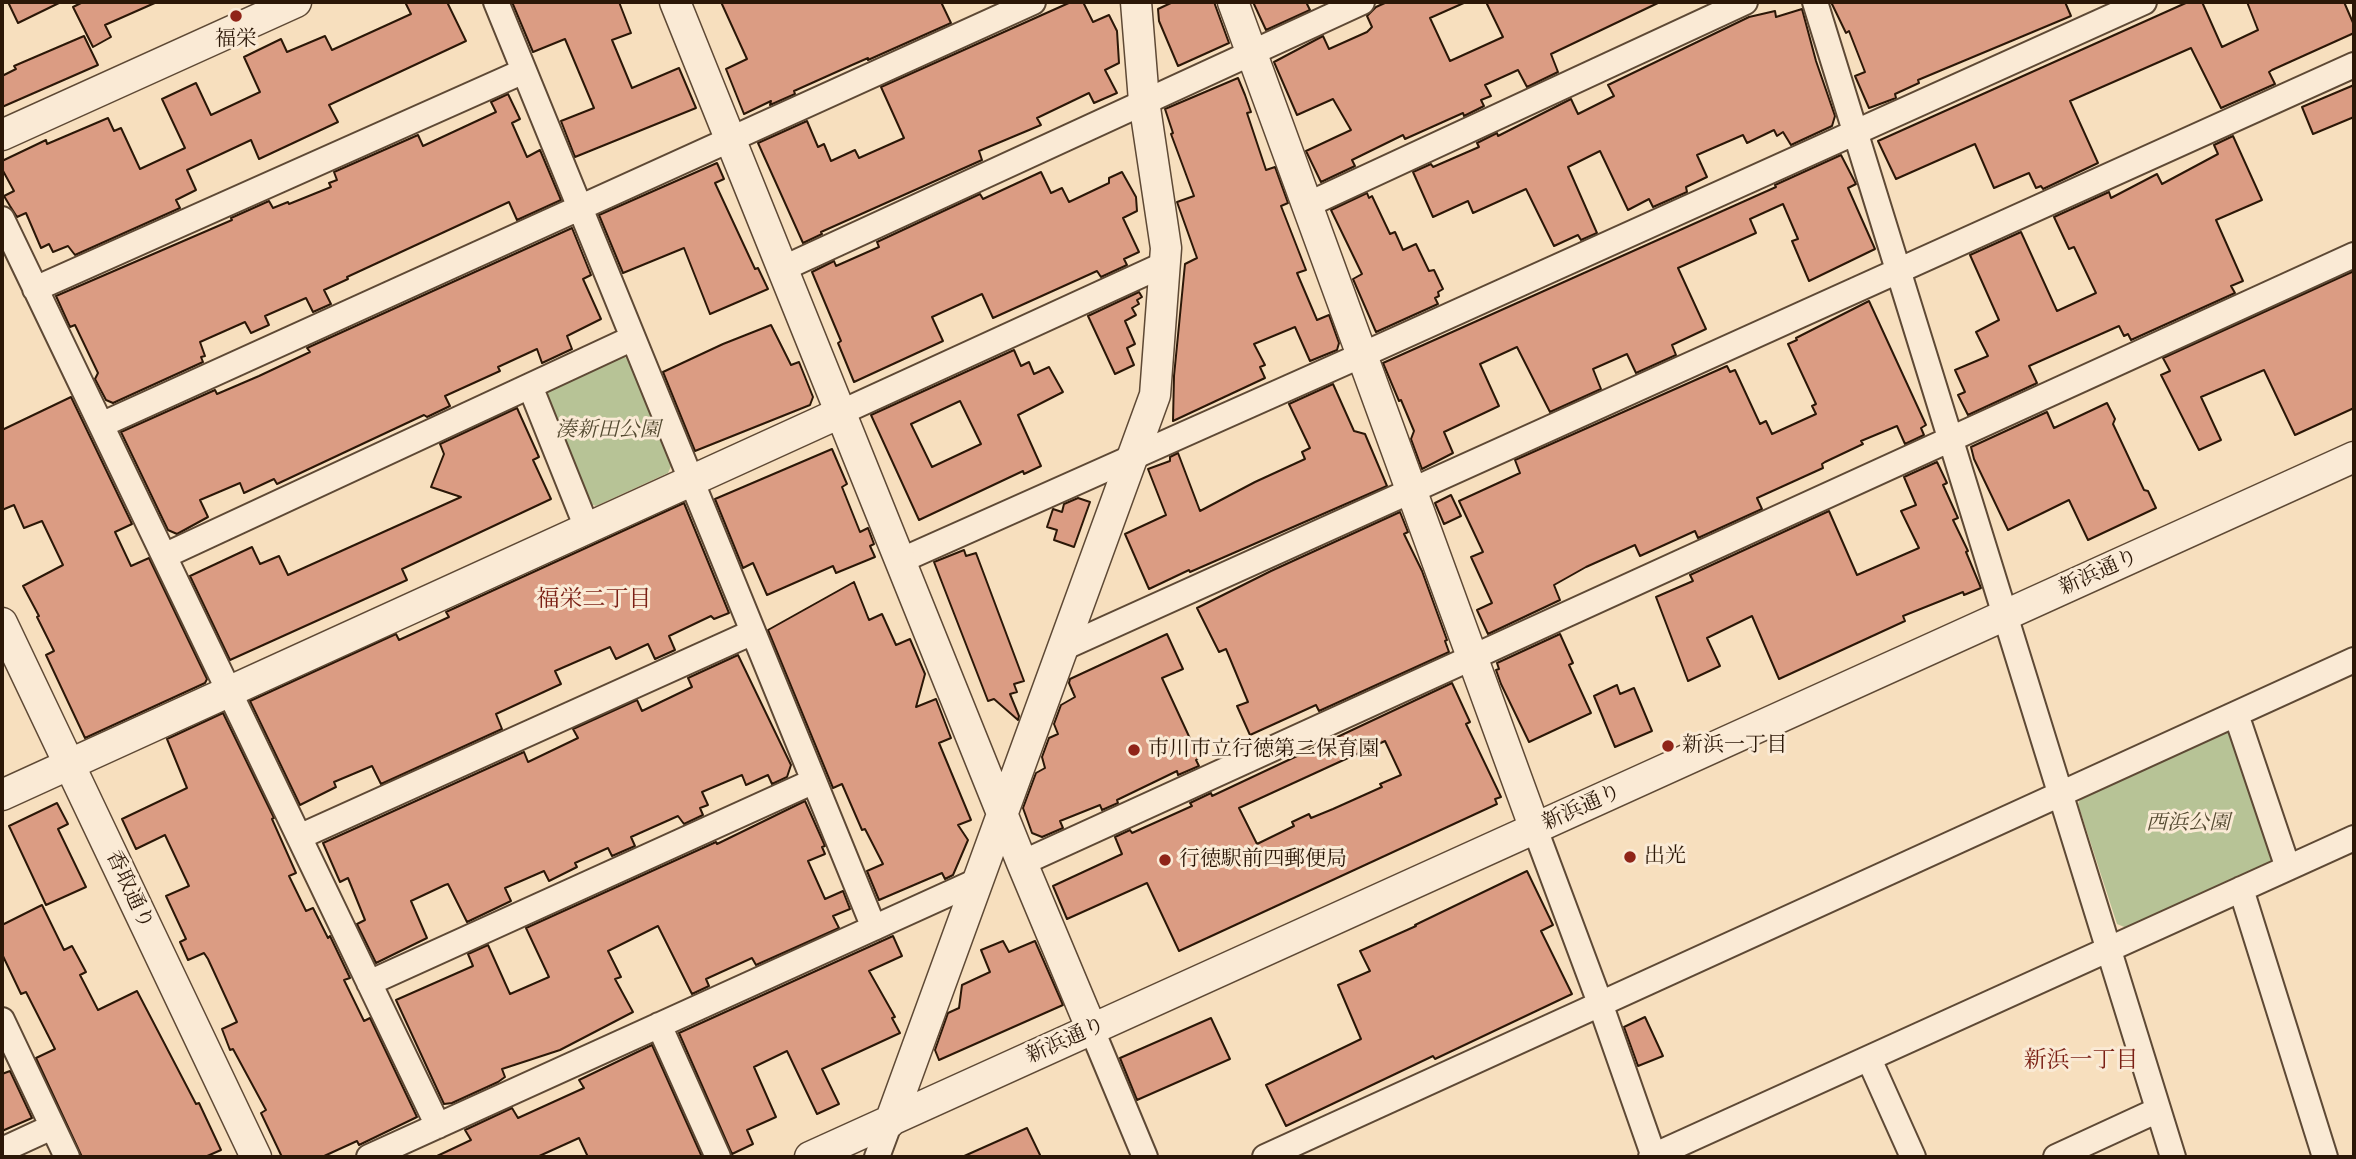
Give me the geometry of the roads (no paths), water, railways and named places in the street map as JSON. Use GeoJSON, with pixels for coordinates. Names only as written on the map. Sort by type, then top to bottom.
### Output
{"type":"FeatureCollection","features":[{"type":"Feature","properties":{"kind":"street"},"geometry":{"type":"LineString","coordinates":[[2,135],[296,2]]}},
{"type":"Feature","properties":{"kind":"street"},"geometry":{"type":"LineString","coordinates":[[496,2],[874,928]]}},
{"type":"Feature","properties":{"kind":"street"},"geometry":{"type":"LineString","coordinates":[[678,2],[730,138],[1023,863],[1145,1157]]}},
{"type":"Feature","properties":{"kind":"street"},"geometry":{"type":"LineString","coordinates":[[101,425],[1033,2]]}},
{"type":"Feature","properties":{"kind":"street"},"geometry":{"type":"LineString","coordinates":[[877,1157],[1155,395],[1166,248],[1144,101],[1136,2]]}},
{"type":"Feature","properties":{"kind":"street"},"geometry":{"type":"LineString","coordinates":[[1233,2],[1600,1003],[1653,1157],[2354,838]]}},
{"type":"Feature","properties":{"kind":"street"},"geometry":{"type":"LineString","coordinates":[[783,268],[1362,2]]}},
{"type":"Feature","properties":{"kind":"street"},"geometry":{"type":"LineString","coordinates":[[1307,205],[1745,2]]}},
{"type":"Feature","properties":{"kind":"street"},"geometry":{"type":"LineString","coordinates":[[1815,2],[2174,1157]]}},
{"type":"Feature","properties":{"kind":"street"},"geometry":{"type":"LineString","coordinates":[[902,560],[2144,2]]}},
{"type":"Feature","properties":{"kind":"street"},"geometry":{"type":"LineString","coordinates":[[1063,648],[2354,65]]}},
{"type":"Feature","properties":{"kind":"street"},"geometry":{"type":"LineString","coordinates":[[35,289],[524,71]]}},
{"type":"Feature","properties":{"kind":"street"},"geometry":{"type":"LineString","coordinates":[[2,219],[438,1126]]}},
{"type":"Feature","properties":{"kind":"street"},"geometry":{"type":"LineString","coordinates":[[1023,863],[2354,256]]}},
{"type":"Feature","properties":{"kind":"street"},"geometry":{"type":"LineString","coordinates":[[2,795],[1166,264]]}},
{"type":"Feature","properties":{"kind":"street"},"geometry":{"type":"LineString","coordinates":[[164,556],[633,338]]}},
{"type":"Feature","properties":{"kind":"street"},"geometry":{"type":"LineString","coordinates":[[530,386],[587,528]]}},
{"type":"Feature","properties":{"kind":"street","name":"新浜通り"},"geometry":{"type":"LineString","coordinates":[[810,1157],[2354,457]]}},
{"type":"Feature","properties":{"kind":"street","name":"香取通り"},"geometry":{"type":"LineString","coordinates":[[2,623],[256,1157]]}},
{"type":"Feature","properties":{"kind":"street"},"geometry":{"type":"LineString","coordinates":[[299,837],[753,632]]}},
{"type":"Feature","properties":{"kind":"street"},"geometry":{"type":"LineString","coordinates":[[1265,1157],[2354,660]]}},
{"type":"Feature","properties":{"kind":"street"},"geometry":{"type":"LineString","coordinates":[[2236,714],[2288,868]]}},
{"type":"Feature","properties":{"kind":"street"},"geometry":{"type":"LineString","coordinates":[[369,983],[814,781]]}},
{"type":"Feature","properties":{"kind":"street"},"geometry":{"type":"LineString","coordinates":[[369,1157],[977,881]]}},
{"type":"Feature","properties":{"kind":"street"},"geometry":{"type":"LineString","coordinates":[[2241,889],[2325,1157]]}},
{"type":"Feature","properties":{"kind":"street"},"geometry":{"type":"LineString","coordinates":[[2,1020],[67,1157]]}},
{"type":"Feature","properties":{"kind":"street"},"geometry":{"type":"LineString","coordinates":[[659,1025],[718,1157]]}},
{"type":"Feature","properties":{"kind":"street"},"geometry":{"type":"LineString","coordinates":[[1869,1059],[1913,1157]]}},
{"type":"Feature","properties":{"kind":"street"},"geometry":{"type":"LineString","coordinates":[[2056,1157],[2158,1110]]}},
{"type":"Feature","properties":{"kind":"street"},"geometry":{"type":"LineString","coordinates":[[2,1150],[52,1127]]}},
{"type":"Feature","properties":{"kind":"place","name":"福栄"},"geometry":{"type":"Point","coordinates":[236,16]}},
{"type":"Feature","properties":{"kind":"place","name":"新浜一丁目"},"geometry":{"type":"Point","coordinates":[1668,746]}},
{"type":"Feature","properties":{"kind":"place","name":"市川市立行徳第二保育園"},"geometry":{"type":"Point","coordinates":[1134,750]}},
{"type":"Feature","properties":{"kind":"place","name":"出光"},"geometry":{"type":"Point","coordinates":[1630,857]}},
{"type":"Feature","properties":{"kind":"place","name":"行徳駅前四郵便局"},"geometry":{"type":"Point","coordinates":[1165,860]}},
{"type":"Feature","properties":{"kind":"district","name":"福栄二丁目"},"geometry":{"type":"Point","coordinates":[594,600]}},
{"type":"Feature","properties":{"kind":"district","name":"新浜一丁目"},"geometry":{"type":"Point","coordinates":[2081,1061]}},
{"type":"Feature","properties":{"kind":"park label","name":"湊新田公園"},"geometry":{"type":"Point","coordinates":[608,431]}},
{"type":"Feature","properties":{"kind":"park label","name":"西浜公園"},"geometry":{"type":"Point","coordinates":[2188,824]}}]}
